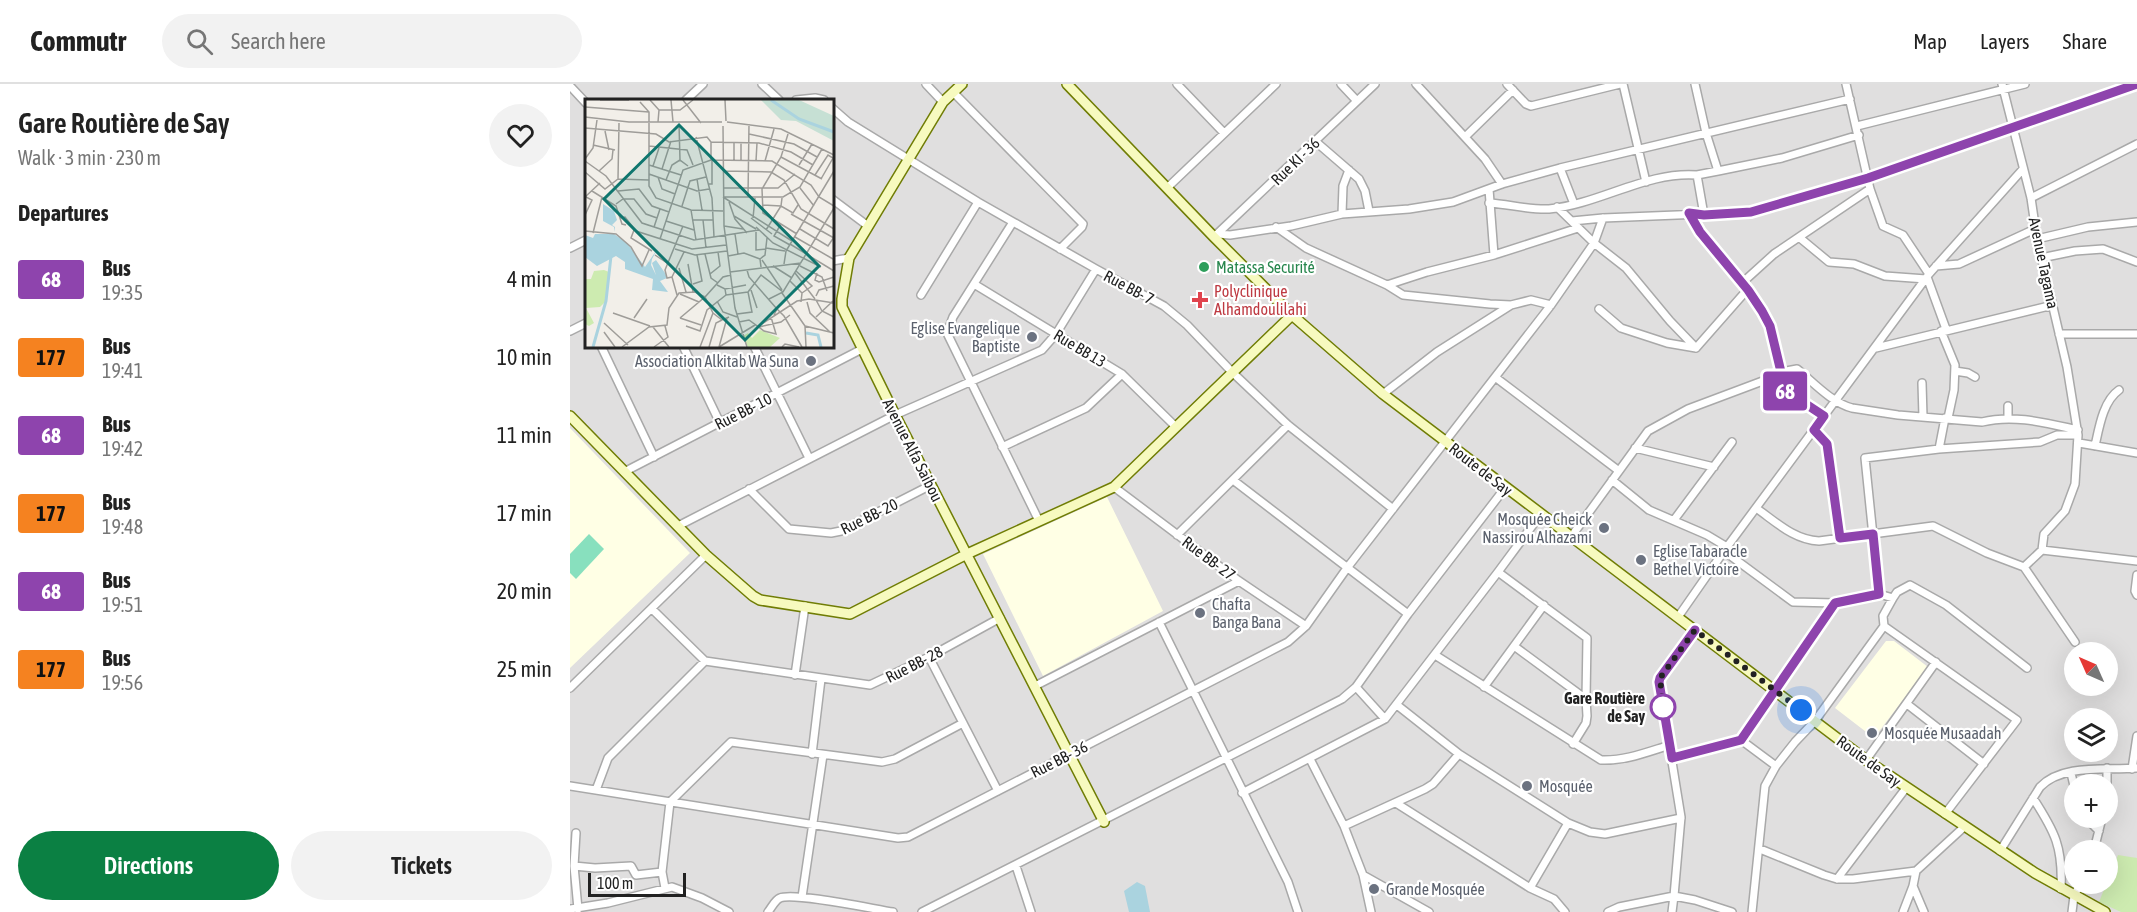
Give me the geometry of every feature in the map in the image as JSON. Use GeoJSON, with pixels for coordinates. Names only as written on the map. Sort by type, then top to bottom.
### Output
{"type":"FeatureCollection","features":[{"type":"Feature","properties":{"kind":"street"},"geometry":{"type":"LineString","coordinates":[[687,99],[703,84]]}},
{"type":"Feature","properties":{"kind":"street"},"geometry":{"type":"LineString","coordinates":[[762,84],[778,99]]}},
{"type":"Feature","properties":{"kind":"street"},"geometry":{"type":"LineString","coordinates":[[926,84],[943,102]]}},
{"type":"Feature","properties":{"kind":"street","name":"Avenue Alfa Saibou"},"geometry":{"type":"LineString","coordinates":[[962,84],[943,102],[849,258],[842,307],[1104,822]]}},
{"type":"Feature","properties":{"kind":"street"},"geometry":{"type":"LineString","coordinates":[[1177,84],[1224,133]]}},
{"type":"Feature","properties":{"kind":"street"},"geometry":{"type":"LineString","coordinates":[[1260,84],[1268,92]]}},
{"type":"Feature","properties":{"kind":"street"},"geometry":{"type":"LineString","coordinates":[[1167,188],[1276,84]]}},
{"type":"Feature","properties":{"kind":"street"},"geometry":{"type":"LineString","coordinates":[[1341,84],[1357,101]]}},
{"type":"Feature","properties":{"kind":"street","name":"Rue KI - 36"},"geometry":{"type":"LineString","coordinates":[[1216,236],[1375,84]]}},
{"type":"Feature","properties":{"kind":"street"},"geometry":{"type":"LineString","coordinates":[[1416,84],[1485,159],[1502,184]]}},
{"type":"Feature","properties":{"kind":"street"},"geometry":{"type":"LineString","coordinates":[[1507,84],[1526,104],[1531,106],[1622,84],[1646,182]]}},
{"type":"Feature","properties":{"kind":"street"},"geometry":{"type":"LineString","coordinates":[[1695,84],[1706,133],[1718,171]]}},
{"type":"Feature","properties":{"kind":"street"},"geometry":{"type":"LineString","coordinates":[[1846,84],[1870,189],[1883,226],[1903,235],[1928,277],[1953,357],[1954,390],[1939,449]]}},
{"type":"Feature","properties":{"kind":"street"},"geometry":{"type":"LineString","coordinates":[[1857,126],[2003,87],[2025,84]]}},
{"type":"Feature","properties":{"kind":"street"},"geometry":{"type":"LineString","coordinates":[[1572,221],[1689,213],[1704,215],[1751,212],[1868,178],[2137,84]]}},
{"type":"Feature","properties":{"kind":"street"},"geometry":{"type":"LineString","coordinates":[[570,86],[585,102]]}},
{"type":"Feature","properties":{"kind":"street","name":"Route de Say"},"geometry":{"type":"LineString","coordinates":[[1073,86],[1167,188],[1292,315],[1383,394],[1866,760],[2000,851],[2105,912]]}},
{"type":"Feature","properties":{"kind":"street","name":"Avenue Tagama"},"geometry":{"type":"LineString","coordinates":[[2003,87],[2031,198],[2037,239],[2053,305],[2078,432],[2075,484],[2065,511],[2044,534],[2042,550]]}},
{"type":"Feature","properties":{"kind":"street"},"geometry":{"type":"LineString","coordinates":[[1465,137],[1513,90]]}},
{"type":"Feature","properties":{"kind":"street"},"geometry":{"type":"LineString","coordinates":[[953,92],[1083,224],[1060,249]]}},
{"type":"Feature","properties":{"kind":"street"},"geometry":{"type":"LineString","coordinates":[[1216,236],[1302,224],[1342,214],[1409,209],[1453,202],[1502,184],[1560,168],[1850,99]]}},
{"type":"Feature","properties":{"kind":"street","name":"Rue BB- 7"},"geometry":{"type":"LineString","coordinates":[[834,110],[848,122],[978,202],[1164,306],[1288,425],[1393,509]]}},
{"type":"Feature","properties":{"kind":"street"},"geometry":{"type":"LineString","coordinates":[[1489,203],[1546,209],[1574,204],[1611,195],[1671,174],[1697,175],[1782,158],[1859,135]]}},
{"type":"Feature","properties":{"kind":"street"},"geometry":{"type":"LineString","coordinates":[[1315,141],[1359,179],[1365,191],[1369,211]]}},
{"type":"Feature","properties":{"kind":"street"},"geometry":{"type":"LineString","coordinates":[[2031,198],[2137,144]]}},
{"type":"Feature","properties":{"kind":"street"},"geometry":{"type":"LineString","coordinates":[[1560,168],[1574,204]]}},
{"type":"Feature","properties":{"kind":"street"},"geometry":{"type":"LineString","coordinates":[[1678,617],[1936,266],[2023,169]]}},
{"type":"Feature","properties":{"kind":"street"},"geometry":{"type":"LineString","coordinates":[[1342,214],[1343,186],[1348,170]]}},
{"type":"Feature","properties":{"kind":"street"},"geometry":{"type":"LineString","coordinates":[[1697,175],[1704,215]]}},
{"type":"Feature","properties":{"kind":"street"},"geometry":{"type":"LineString","coordinates":[[1488,189],[1494,255]]}},
{"type":"Feature","properties":{"kind":"street"},"geometry":{"type":"LineString","coordinates":[[1742,283],[1774,254],[1870,189]]}},
{"type":"Feature","properties":{"kind":"street"},"geometry":{"type":"LineString","coordinates":[[834,200],[868,226]]}},
{"type":"Feature","properties":{"kind":"street"},"geometry":{"type":"LineString","coordinates":[[921,294],[978,202]]}},
{"type":"Feature","properties":{"kind":"street"},"geometry":{"type":"LineString","coordinates":[[1557,207],[1594,243],[1626,268],[1696,348]]}},
{"type":"Feature","properties":{"kind":"street"},"geometry":{"type":"LineString","coordinates":[[1689,213],[1714,250],[1748,290],[1770,326],[1781,372]]}},
{"type":"Feature","properties":{"kind":"street","name":"Rue BB- 36"},"geometry":{"type":"LineString","coordinates":[[570,786],[898,838],[908,837],[1288,642],[1306,626],[1347,568],[1551,305],[1594,243],[1603,218]]}},
{"type":"Feature","properties":{"kind":"street"},"geometry":{"type":"LineString","coordinates":[[1013,222],[953,317],[947,333],[1039,521]]}},
{"type":"Feature","properties":{"kind":"street"},"geometry":{"type":"LineString","coordinates":[[2037,239],[2088,227],[2137,222]]}},
{"type":"Feature","properties":{"kind":"street"},"geometry":{"type":"LineString","coordinates":[[1276,227],[1306,248],[1387,285],[1403,295],[1511,304],[1531,300],[1551,305]]}},
{"type":"Feature","properties":{"kind":"street"},"geometry":{"type":"LineString","coordinates":[[1387,285],[1494,255],[1578,228]]}},
{"type":"Feature","properties":{"kind":"street"},"geometry":{"type":"LineString","coordinates":[[1936,266],[1959,264],[2035,229]]}},
{"type":"Feature","properties":{"kind":"street"},"geometry":{"type":"LineString","coordinates":[[1800,238],[1829,262],[1854,264],[1885,276],[1928,277]]}},
{"type":"Feature","properties":{"kind":"street"},"geometry":{"type":"LineString","coordinates":[[570,248],[585,240]]}},
{"type":"Feature","properties":{"kind":"street"},"geometry":{"type":"LineString","coordinates":[[2042,258],[2075,251],[2103,249],[2137,262]]}},
{"type":"Feature","properties":{"kind":"street"},"geometry":{"type":"LineString","coordinates":[[834,261],[849,258]]}},
{"type":"Feature","properties":{"kind":"street"},"geometry":{"type":"LineString","coordinates":[[678,526],[895,415],[1037,354],[1056,334],[1095,269]]}},
{"type":"Feature","properties":{"kind":"street","name":"Rue BB 13"},"geometry":{"type":"LineString","coordinates":[[974,284],[1122,374],[1176,427]]}},
{"type":"Feature","properties":{"kind":"street"},"geometry":{"type":"LineString","coordinates":[[1696,348],[1748,290]]}},
{"type":"Feature","properties":{"kind":"street"},"geometry":{"type":"LineString","coordinates":[[1383,394],[1437,352],[1511,304]]}},
{"type":"Feature","properties":{"kind":"street"},"geometry":{"type":"LineString","coordinates":[[1876,348],[2053,305]]}},
{"type":"Feature","properties":{"kind":"street"},"geometry":{"type":"LineString","coordinates":[[1599,309],[1621,328],[1667,343],[1696,348]]}},
{"type":"Feature","properties":{"kind":"street"},"geometry":{"type":"LineString","coordinates":[[570,416],[706,555],[753,596],[760,600],[850,614],[967,554],[1114,487],[1292,315]]}},
{"type":"Feature","properties":{"kind":"street"},"geometry":{"type":"LineString","coordinates":[[570,331],[585,324]]}},
{"type":"Feature","properties":{"kind":"street"},"geometry":{"type":"LineString","coordinates":[[2059,334],[2137,334]]}},
{"type":"Feature","properties":{"kind":"street"},"geometry":{"type":"LineString","coordinates":[[602,348],[654,457]]}},
{"type":"Feature","properties":{"kind":"street"},"geometry":{"type":"LineString","coordinates":[[684,348],[720,423]]}},
{"type":"Feature","properties":{"kind":"street"},"geometry":{"type":"LineString","coordinates":[[755,348],[808,458]]}},
{"type":"Feature","properties":{"kind":"street","name":"Rue BB- 10"},"geometry":{"type":"LineString","coordinates":[[624,472],[862,349]]}},
{"type":"Feature","properties":{"kind":"street"},"geometry":{"type":"LineString","coordinates":[[1571,537],[1648,431],[1688,409],[1781,372],[1797,369],[1836,400],[1852,408],[1982,422],[2021,418],[2078,432]]}},
{"type":"Feature","properties":{"kind":"street"},"geometry":{"type":"LineString","coordinates":[[1955,371],[1975,376]]}},
{"type":"Feature","properties":{"kind":"street"},"geometry":{"type":"LineString","coordinates":[[1002,447],[1086,408],[1122,374]]}},
{"type":"Feature","properties":{"kind":"street"},"geometry":{"type":"LineString","coordinates":[[1495,377],[1619,471]]}},
{"type":"Feature","properties":{"kind":"street"},"geometry":{"type":"LineString","coordinates":[[1768,379],[1824,416]]}},
{"type":"Feature","properties":{"kind":"street"},"geometry":{"type":"LineString","coordinates":[[1922,383],[1923,417]]}},
{"type":"Feature","properties":{"kind":"street"},"geometry":{"type":"LineString","coordinates":[[2095,446],[2103,413],[2119,390]]}},
{"type":"Feature","properties":{"kind":"street"},"geometry":{"type":"LineString","coordinates":[[2008,406],[2008,418]]}},
{"type":"Feature","properties":{"kind":"street"},"geometry":{"type":"LineString","coordinates":[[1177,535],[1288,425]]}},
{"type":"Feature","properties":{"kind":"street"},"geometry":{"type":"LineString","coordinates":[[1814,430],[1827,444],[1840,538]]}},
{"type":"Feature","properties":{"kind":"street"},"geometry":{"type":"LineString","coordinates":[[1879,594],[1865,458],[1939,449],[2040,442],[2057,435],[2078,432]]}},
{"type":"Feature","properties":{"kind":"street"},"geometry":{"type":"LineString","coordinates":[[1674,520],[1732,442]]}},
{"type":"Feature","properties":{"kind":"street"},"geometry":{"type":"LineString","coordinates":[[2079,444],[2137,453]]}},
{"type":"Feature","properties":{"kind":"street"},"geometry":{"type":"LineString","coordinates":[[1635,448],[1714,467]]}},
{"type":"Feature","properties":{"kind":"street"},"geometry":{"type":"LineString","coordinates":[[1233,480],[1408,614]]}},
{"type":"Feature","properties":{"kind":"street"},"geometry":{"type":"LineString","coordinates":[[1612,480],[1649,510],[1707,535],[1793,602],[1835,603],[1879,594],[1893,598]]}},
{"type":"Feature","properties":{"kind":"street","name":"Rue BB- 20"},"geometry":{"type":"LineString","coordinates":[[749,489],[789,530],[831,533],[841,531],[931,485]]}},
{"type":"Feature","properties":{"kind":"street","name":"Rue BB- 27"},"geometry":{"type":"LineString","coordinates":[[1114,487],[1239,581],[1306,626]]}},
{"type":"Feature","properties":{"kind":"street"},"geometry":{"type":"LineString","coordinates":[[922,912],[1334,705],[1356,687],[1408,614],[1505,488]]}},
{"type":"Feature","properties":{"kind":"street"},"geometry":{"type":"LineString","coordinates":[[1756,508],[1806,540],[1932,526],[1987,553],[2024,567],[2075,642]]}},
{"type":"Feature","properties":{"kind":"street"},"geometry":{"type":"LineString","coordinates":[[1242,793],[1385,719],[1541,514]]}},
{"type":"Feature","properties":{"kind":"street"},"geometry":{"type":"LineString","coordinates":[[2024,567],[2042,550],[2137,561]]}},
{"type":"Feature","properties":{"kind":"street"},"geometry":{"type":"LineString","coordinates":[[570,688],[706,555]]}},
{"type":"Feature","properties":{"kind":"street"},"geometry":{"type":"LineString","coordinates":[[1498,572],[1587,638],[1586,723],[1573,744]]}},
{"type":"Feature","properties":{"kind":"street"},"geometry":{"type":"LineString","coordinates":[[2137,574],[2135,591],[2137,595]]}},
{"type":"Feature","properties":{"kind":"street"},"geometry":{"type":"LineString","coordinates":[[1035,686],[1239,581]]}},
{"type":"Feature","properties":{"kind":"street"},"geometry":{"type":"LineString","coordinates":[[1752,912],[1765,786],[1776,766],[1795,741],[1815,721],[1884,626],[1883,616],[1897,592],[1910,585],[1946,605],[2027,668]]}},
{"type":"Feature","properties":{"kind":"street"},"geometry":{"type":"LineString","coordinates":[[1672,758],[1741,740],[1773,690],[1835,603]]}},
{"type":"Feature","properties":{"kind":"street"},"geometry":{"type":"LineString","coordinates":[[1484,687],[1544,605]]}},
{"type":"Feature","properties":{"kind":"street"},"geometry":{"type":"LineString","coordinates":[[795,675],[805,606]]}},
{"type":"Feature","properties":{"kind":"street"},"geometry":{"type":"LineString","coordinates":[[596,790],[608,758],[705,661],[652,609]]}},
{"type":"Feature","properties":{"kind":"street","name":"Rue BB- 28"},"geometry":{"type":"LineString","coordinates":[[705,661],[870,685],[929,657],[1000,618]]}},
{"type":"Feature","properties":{"kind":"street"},"geometry":{"type":"LineString","coordinates":[[1159,622],[1288,882],[1296,912]]}},
{"type":"Feature","properties":{"kind":"street"},"geometry":{"type":"LineString","coordinates":[[1884,626],[2017,720],[1945,814]]}},
{"type":"Feature","properties":{"kind":"street"},"geometry":{"type":"LineString","coordinates":[[1672,912],[1681,818],[1659,682],[1695,630]]}},
{"type":"Feature","properties":{"kind":"street"},"geometry":{"type":"LineString","coordinates":[[1514,646],[1586,699]]}},
{"type":"Feature","properties":{"kind":"street"},"geometry":{"type":"LineString","coordinates":[[1435,656],[1601,760],[1634,756],[1670,745]]}},
{"type":"Feature","properties":{"kind":"street"},"geometry":{"type":"LineString","coordinates":[[929,657],[998,791]]}},
{"type":"Feature","properties":{"kind":"street"},"geometry":{"type":"LineString","coordinates":[[1866,760],[1936,662]]}},
{"type":"Feature","properties":{"kind":"street"},"geometry":{"type":"LineString","coordinates":[[812,754],[821,679]]}},
{"type":"Feature","properties":{"kind":"street"},"geometry":{"type":"LineString","coordinates":[[1356,687],[1385,719]]}},
{"type":"Feature","properties":{"kind":"street"},"geometry":{"type":"LineString","coordinates":[[1907,704],[1984,764]]}},
{"type":"Feature","properties":{"kind":"street"},"geometry":{"type":"LineString","coordinates":[[1397,705],[1459,754],[1568,823],[1590,832],[1605,834],[1681,818]]}},
{"type":"Feature","properties":{"kind":"street"},"geometry":{"type":"LineString","coordinates":[[665,888],[662,872],[670,802],[731,742],[882,762],[963,723]]}},
{"type":"Feature","properties":{"kind":"street"},"geometry":{"type":"LineString","coordinates":[[2000,851],[2044,783],[2070,773],[2107,768],[2135,768],[2137,736]]}},
{"type":"Feature","properties":{"kind":"street"},"geometry":{"type":"LineString","coordinates":[[1741,740],[1776,766]]}},
{"type":"Feature","properties":{"kind":"street"},"geometry":{"type":"LineString","coordinates":[[1344,826],[1433,784],[1459,754]]}},
{"type":"Feature","properties":{"kind":"street"},"geometry":{"type":"LineString","coordinates":[[802,897],[823,755]]}},
{"type":"Feature","properties":{"kind":"street"},"geometry":{"type":"LineString","coordinates":[[1310,759],[1344,826],[1363,874],[1371,912]]}},
{"type":"Feature","properties":{"kind":"street"},"geometry":{"type":"LineString","coordinates":[[2107,768],[2107,774]]}},
{"type":"Feature","properties":{"kind":"street"},"geometry":{"type":"LineString","coordinates":[[1837,879],[1906,788]]}},
{"type":"Feature","properties":{"kind":"street"},"geometry":{"type":"LineString","coordinates":[[2033,798],[2052,827],[2060,850],[2061,888]]}},
{"type":"Feature","properties":{"kind":"street"},"geometry":{"type":"LineString","coordinates":[[1396,803],[1530,888],[1554,899],[1566,912]]}},
{"type":"Feature","properties":{"kind":"street"},"geometry":{"type":"LineString","coordinates":[[1530,888],[1568,823]]}},
{"type":"Feature","properties":{"kind":"street"},"geometry":{"type":"LineString","coordinates":[[1760,849],[1837,879],[1853,879],[1916,871],[1964,827]]}},
{"type":"Feature","properties":{"kind":"street"},"geometry":{"type":"LineString","coordinates":[[2096,828],[2099,831]]}},
{"type":"Feature","properties":{"kind":"street"},"geometry":{"type":"LineString","coordinates":[[2097,840],[2100,828]]}},
{"type":"Feature","properties":{"kind":"street"},"geometry":{"type":"LineString","coordinates":[[576,833],[574,909],[665,888],[679,889],[729,912]]}},
{"type":"Feature","properties":{"kind":"street"},"geometry":{"type":"LineString","coordinates":[[574,866],[595,868],[631,866],[636,875],[662,872]]}},
{"type":"Feature","properties":{"kind":"street"},"geometry":{"type":"LineString","coordinates":[[1016,866],[1031,912]]}},
{"type":"Feature","properties":{"kind":"street"},"geometry":{"type":"LineString","coordinates":[[1903,912],[1916,871]]}},
{"type":"Feature","properties":{"kind":"street"},"geometry":{"type":"LineString","coordinates":[[1363,874],[1429,912]]}},
{"type":"Feature","properties":{"kind":"street"},"geometry":{"type":"LineString","coordinates":[[1913,886],[1924,912]]}},
{"type":"Feature","properties":{"kind":"street"},"geometry":{"type":"LineString","coordinates":[[1608,912],[1619,907],[1674,896],[1732,912]]}},
{"type":"Feature","properties":{"kind":"street"},"geometry":{"type":"LineString","coordinates":[[2072,912],[2074,896]]}},
{"type":"Feature","properties":{"kind":"street"},"geometry":{"type":"LineString","coordinates":[[768,912],[780,898],[802,897],[893,912]]}},
{"type":"Feature","properties":{"kind":"shaded area"},"geometry":{"type":"Polygon","coordinates":[[[570,84],[2137,84],[2137,912],[570,912],[570,84]]]}},
{"type":"Feature","properties":{"kind":"shaded area"},"geometry":{"type":"Polygon","coordinates":[[[570,428],[690,553],[570,668],[570,428]]]}},
{"type":"Feature","properties":{"kind":"shaded area"},"geometry":{"type":"Polygon","coordinates":[[[1107,497],[1163,611],[1043,676],[983,554],[1107,497]]]}},
{"type":"Feature","properties":{"kind":"shaded area"},"geometry":{"type":"Polygon","coordinates":[[[1886,641],[1894,641],[1928,667],[1874,738],[1835,708],[1886,641]]]}},
{"type":"Feature","properties":{"kind":"green space"},"geometry":{"type":"Polygon","coordinates":[[[589,534],[604,549],[576,579],[570,573],[570,554],[589,534]]]}},
{"type":"Feature","properties":{"kind":"green space"},"geometry":{"type":"Polygon","coordinates":[[[2118,855],[2137,858],[2137,912],[2121,912],[2099,902],[2102,894],[2118,894],[2118,855]]]}},
{"type":"Feature","properties":{"kind":"water"},"geometry":{"type":"Polygon","coordinates":[[[1137,882],[1145,886],[1150,912],[1129,912],[1124,891],[1137,882]]]}},
{"type":"Feature","properties":{"kind":"bus line","name":"68"},"geometry":{"type":"LineString","coordinates":[[1695,630],[1659,682],[1672,758],[1741,740],[1773,690],[1835,603],[1879,594],[1873,534],[1840,538],[1827,444],[1814,430],[1824,416],[1768,379],[1781,372],[1770,326],[1748,290],[1700,232],[1689,213],[1704,215],[1751,212],[1868,178],[2137,84]]}},
{"type":"Feature","properties":{"kind":"place","name":"Matassa Securité"},"geometry":{"type":"Point","coordinates":[1204,267]}},
{"type":"Feature","properties":{"kind":"place","name":"Polyclinique Alhamdoulilahi"},"geometry":{"type":"Point","coordinates":[1200,300]}},
{"type":"Feature","properties":{"kind":"place","name":"Eglise Evangelique Baptiste"},"geometry":{"type":"Point","coordinates":[1032,337]}},
{"type":"Feature","properties":{"kind":"place","name":"Association Alkitab Wa Suna"},"geometry":{"type":"Point","coordinates":[811,361]}},
{"type":"Feature","properties":{"kind":"place","name":"Mosquée Cheick Nassirou Alhazami"},"geometry":{"type":"Point","coordinates":[1604,528]}},
{"type":"Feature","properties":{"kind":"place","name":"Eglise Tabaracle Bethel Victoire"},"geometry":{"type":"Point","coordinates":[1641,560]}},
{"type":"Feature","properties":{"kind":"place","name":"Chafta Banga Bana"},"geometry":{"type":"Point","coordinates":[1200,613]}},
{"type":"Feature","properties":{"kind":"place","name":"Gare Routière de Say"},"geometry":{"type":"Point","coordinates":[1663,707]}},
{"type":"Feature","properties":{"kind":"place","name":"Mosquée Musaadah"},"geometry":{"type":"Point","coordinates":[1872,733]}},
{"type":"Feature","properties":{"kind":"place","name":"Mosquée"},"geometry":{"type":"Point","coordinates":[1527,786]}},
{"type":"Feature","properties":{"kind":"place","name":"Grande Mosquée"},"geometry":{"type":"Point","coordinates":[1374,889]}},
{"type":"Feature","properties":{"kind":"route"},"geometry":{"type":"LineString","coordinates":[[1663,707],[1660,678],[1695,630],[1801,710]]}}]}
